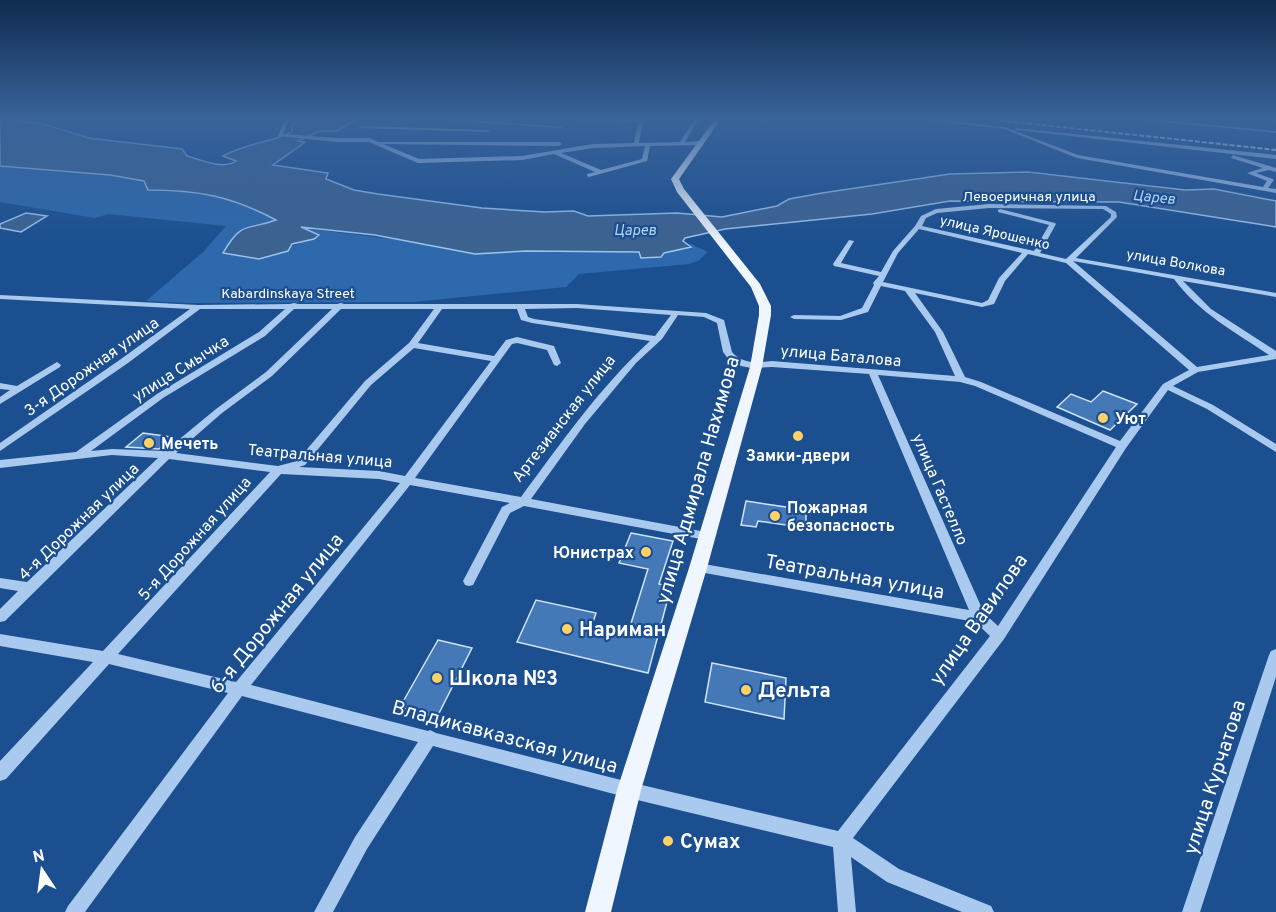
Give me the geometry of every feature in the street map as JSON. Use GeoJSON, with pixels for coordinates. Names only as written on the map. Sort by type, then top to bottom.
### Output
{"type":"FeatureCollection","features":[{"type":"Feature","properties":{"kind":"main road","name":"улица Адмирала Нахимова"},"geometry":{"type":"LineString","coordinates":[[598,912],[629,790],[698,568],[756,367],[765,306],[756,286],[743,273],[680,190],[675,176],[686,162]]}},
{"type":"Feature","properties":{"kind":"street"},"geometry":{"type":"LineString","coordinates":[[576,162],[599,171]]}},
{"type":"Feature","properties":{"kind":"street"},"geometry":{"type":"LineString","coordinates":[[589,175],[638,162]]}},
{"type":"Feature","properties":{"kind":"street"},"geometry":{"type":"LineString","coordinates":[[1109,162],[1276,191]]}},
{"type":"Feature","properties":{"kind":"street"},"geometry":{"type":"LineString","coordinates":[[1246,162],[1276,170]]}},
{"type":"Feature","properties":{"kind":"street"},"geometry":{"type":"LineString","coordinates":[[1264,189],[1271,180],[1250,173],[1268,168]]}},
{"type":"Feature","properties":{"kind":"street"},"geometry":{"type":"LineString","coordinates":[[989,206],[1052,223],[1053,226],[1036,254]]}},
{"type":"Feature","properties":{"kind":"street","name":"Левоеричная улица"},"geometry":{"type":"LineString","coordinates":[[918,227],[923,217],[936,211],[989,206],[1104,207],[1114,213],[1109,223],[1094,234],[1069,260]]}},
{"type":"Feature","properties":{"kind":"street"},"geometry":{"type":"LineString","coordinates":[[794,317],[841,318],[861,313],[865,310],[895,252],[918,227]]}},
{"type":"Feature","properties":{"kind":"street","name":"улица Ярошенко"},"geometry":{"type":"LineString","coordinates":[[918,227],[1069,260]]}},
{"type":"Feature","properties":{"kind":"street"},"geometry":{"type":"LineString","coordinates":[[852,241],[837,264],[882,274]]}},
{"type":"Feature","properties":{"kind":"street"},"geometry":{"type":"LineString","coordinates":[[877,283],[982,305],[991,302],[1002,280],[1026,252]]}},
{"type":"Feature","properties":{"kind":"street"},"geometry":{"type":"LineString","coordinates":[[1069,260],[1113,302],[1195,370]]}},
{"type":"Feature","properties":{"kind":"street","name":"улица Волкова"},"geometry":{"type":"LineString","coordinates":[[1069,260],[1175,276],[1276,295]]}},
{"type":"Feature","properties":{"kind":"street"},"geometry":{"type":"LineString","coordinates":[[1175,276],[1187,294],[1202,308],[1276,355]]}},
{"type":"Feature","properties":{"kind":"street"},"geometry":{"type":"LineString","coordinates":[[907,290],[927,313],[952,352],[961,379]]}},
{"type":"Feature","properties":{"kind":"street","name":"Kabardinskaya Street"},"geometry":{"type":"LineString","coordinates":[[2,298],[198,307],[577,306]]}},
{"type":"Feature","properties":{"kind":"street","name":"улица Смычка"},"geometry":{"type":"LineString","coordinates":[[79,454],[160,396],[262,334],[294,305]]}},
{"type":"Feature","properties":{"kind":"street","name":"4-я Дорожная улица"},"geometry":{"type":"LineString","coordinates":[[0,617],[167,455],[219,411],[269,374],[340,305]]}},
{"type":"Feature","properties":{"kind":"street"},"geometry":{"type":"LineString","coordinates":[[520,306],[525,319],[532,321],[656,339]]}},
{"type":"Feature","properties":{"kind":"street","name":"улица Баталова"},"geometry":{"type":"LineString","coordinates":[[577,306],[706,315],[718,319],[722,324],[728,353],[735,360],[756,367],[772,364],[873,374],[961,379],[978,384],[1122,446]]}},
{"type":"Feature","properties":{"kind":"street","name":"3-я Дорожная улица"},"geometry":{"type":"LineString","coordinates":[[0,448],[100,376],[130,360],[198,307]]}},
{"type":"Feature","properties":{"kind":"street","name":"5-я Дорожная улица"},"geometry":{"type":"LineString","coordinates":[[0,773],[278,470],[301,462],[368,383],[412,345],[439,307]]}},
{"type":"Feature","properties":{"kind":"street","name":"Артезианская улица"},"geometry":{"type":"LineString","coordinates":[[469,581],[506,510],[524,501],[581,422],[633,361],[656,339],[676,313]]}},
{"type":"Feature","properties":{"kind":"street","name":"6-я Дорожная улица"},"geometry":{"type":"LineString","coordinates":[[74,912],[239,689],[408,480],[511,341],[551,348],[557,363]]}},
{"type":"Feature","properties":{"kind":"street"},"geometry":{"type":"LineString","coordinates":[[412,345],[497,359]]}},
{"type":"Feature","properties":{"kind":"street","name":"улица Вавилова"},"geometry":{"type":"LineString","coordinates":[[841,840],[999,634],[1122,446],[1166,386],[1195,370],[1276,355]]}},
{"type":"Feature","properties":{"kind":"street"},"geometry":{"type":"LineString","coordinates":[[0,401],[57,365]]}},
{"type":"Feature","properties":{"kind":"street","name":"улица Гастелло"},"geometry":{"type":"LineString","coordinates":[[873,374],[979,617]]}},
{"type":"Feature","properties":{"kind":"street"},"geometry":{"type":"LineString","coordinates":[[0,386],[20,389]]}},
{"type":"Feature","properties":{"kind":"street"},"geometry":{"type":"LineString","coordinates":[[1166,386],[1210,407],[1276,449]]}},
{"type":"Feature","properties":{"kind":"street","name":"Театральная улица"},"geometry":{"type":"LineString","coordinates":[[0,464],[112,452],[167,455],[278,470],[379,475],[706,536]]}},
{"type":"Feature","properties":{"kind":"street","name":"Театральная улица"},"geometry":{"type":"LineString","coordinates":[[698,568],[979,617]]}},
{"type":"Feature","properties":{"kind":"street"},"geometry":{"type":"LineString","coordinates":[[0,583],[30,588]]}},
{"type":"Feature","properties":{"kind":"street"},"geometry":{"type":"LineString","coordinates":[[979,617],[999,634]]}},
{"type":"Feature","properties":{"kind":"street","name":"Владикавказская улица"},"geometry":{"type":"LineString","coordinates":[[0,640],[107,658],[239,689],[629,790],[841,840],[893,876],[985,912]]}},
{"type":"Feature","properties":{"kind":"street","name":"улица Курчатова"},"geometry":{"type":"LineString","coordinates":[[1191,912],[1276,655]]}},
{"type":"Feature","properties":{"kind":"street"},"geometry":{"type":"LineString","coordinates":[[323,912],[361,843],[430,737]]}},
{"type":"Feature","properties":{"kind":"street"},"geometry":{"type":"LineString","coordinates":[[841,840],[847,912]]}},
{"type":"Feature","properties":{"kind":"shaded area"},"geometry":{"type":"Polygon","coordinates":[[[0,166],[110,175],[144,181],[148,190],[183,191],[230,200],[277,221],[258,224],[224,252],[253,259],[268,256],[319,234],[300,227],[391,239],[517,250],[639,252],[641,258],[690,247],[689,243],[708,252],[698,261],[689,264],[579,274],[566,287],[413,302],[189,303],[146,301],[203,252],[226,226],[108,214],[95,218],[0,202],[0,166]]]}},
{"type":"Feature","properties":{"kind":"water","name":"Царев"},"geometry":{"type":"Polygon","coordinates":[[[0,162],[207,162],[225,165],[235,162],[278,162],[273,165],[328,173],[326,179],[354,190],[482,208],[545,212],[574,211],[588,216],[677,213],[722,217],[777,206],[789,199],[950,174],[1028,172],[1185,190],[1214,189],[1276,201],[1276,227],[1119,202],[950,201],[872,214],[725,229],[685,238],[683,241],[691,247],[664,253],[661,257],[641,258],[639,252],[526,251],[475,254],[375,235],[301,227],[319,235],[314,239],[292,244],[288,251],[259,259],[223,253],[240,231],[276,220],[244,205],[199,193],[148,190],[144,181],[110,175],[0,166],[0,162]]]}},
{"type":"Feature","properties":{"kind":"water"},"geometry":{"type":"Polygon","coordinates":[[[26,213],[47,216],[21,232],[0,228],[0,224],[26,213]]]}},
{"type":"Feature","properties":{"kind":"building","name":"Уют"},"geometry":{"type":"Polygon","coordinates":[[[1103,391],[1137,404],[1110,430],[1057,407],[1071,394],[1091,402],[1103,391]]]}},
{"type":"Feature","properties":{"kind":"building","name":"Мечеть"},"geometry":{"type":"Polygon","coordinates":[[[143,433],[172,437],[159,449],[126,447],[143,433]]]}},
{"type":"Feature","properties":{"kind":"building","name":"Пожарная безопасность"},"geometry":{"type":"Polygon","coordinates":[[[746,501],[806,510],[806,528],[758,521],[756,527],[741,525],[746,501]]]}},
{"type":"Feature","properties":{"kind":"building","name":"Нариман"},"geometry":{"type":"Polygon","coordinates":[[[631,533],[673,541],[659,584],[671,587],[648,673],[517,642],[536,600],[596,613],[592,625],[628,633],[648,569],[619,563],[631,533]]]}},
{"type":"Feature","properties":{"kind":"building","name":"Школа №3"},"geometry":{"type":"Polygon","coordinates":[[[438,640],[472,648],[437,717],[400,707],[438,640]]]}},
{"type":"Feature","properties":{"kind":"building","name":"Дельта"},"geometry":{"type":"Polygon","coordinates":[[[712,663],[786,678],[784,719],[705,702],[712,663]]]}},
{"type":"Feature","properties":{"kind":"place","name":"Уют"},"geometry":{"type":"Point","coordinates":[1103,418]}},
{"type":"Feature","properties":{"kind":"place","name":"Замки-двери"},"geometry":{"type":"Point","coordinates":[798,436]}},
{"type":"Feature","properties":{"kind":"place","name":"Мечеть"},"geometry":{"type":"Point","coordinates":[149,443]}},
{"type":"Feature","properties":{"kind":"place","name":"Пожарная безопасность"},"geometry":{"type":"Point","coordinates":[775,516]}},
{"type":"Feature","properties":{"kind":"place","name":"Юнистрах"},"geometry":{"type":"Point","coordinates":[646,552]}},
{"type":"Feature","properties":{"kind":"place","name":"Нариман"},"geometry":{"type":"Point","coordinates":[567,629]}},
{"type":"Feature","properties":{"kind":"place","name":"Школа №3"},"geometry":{"type":"Point","coordinates":[437,678]}},
{"type":"Feature","properties":{"kind":"place","name":"Дельта"},"geometry":{"type":"Point","coordinates":[746,690]}},
{"type":"Feature","properties":{"kind":"place","name":"Сумах"},"geometry":{"type":"Point","coordinates":[668,841]}}]}
